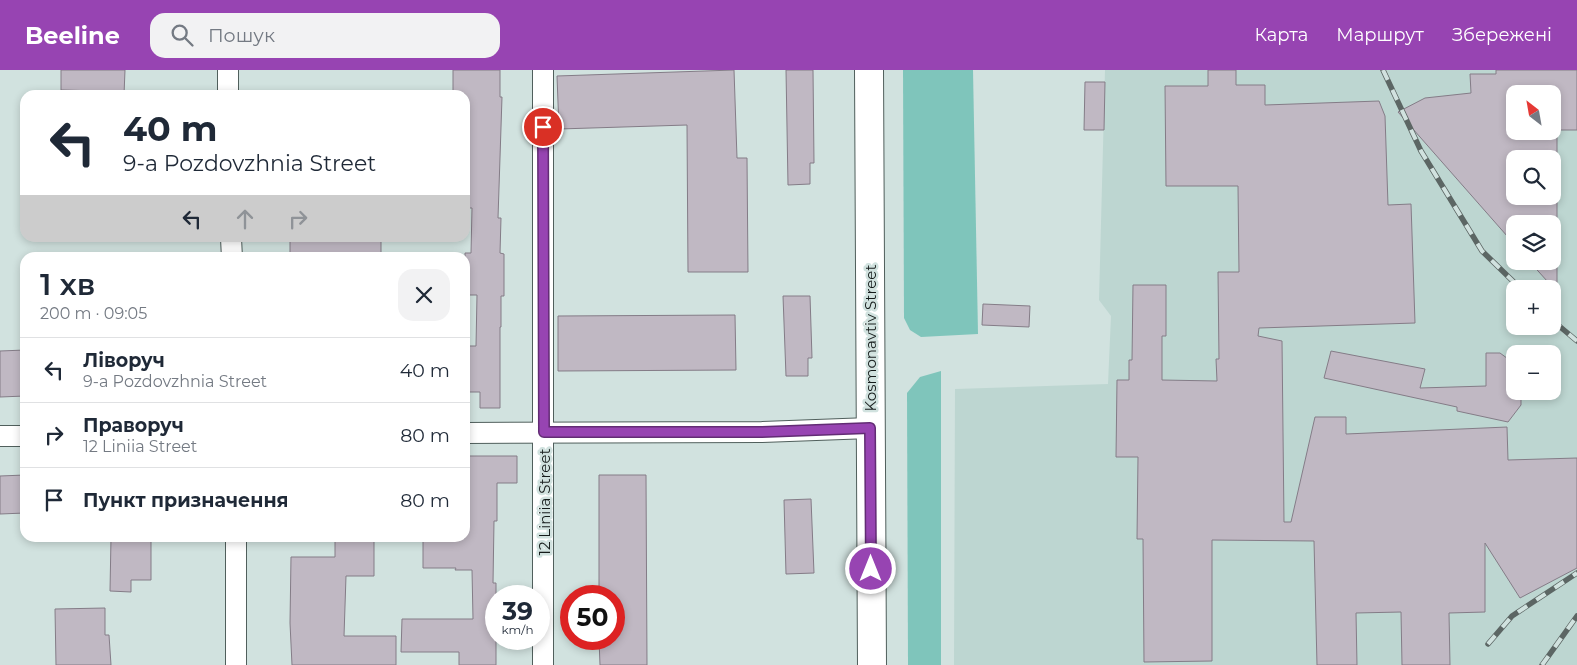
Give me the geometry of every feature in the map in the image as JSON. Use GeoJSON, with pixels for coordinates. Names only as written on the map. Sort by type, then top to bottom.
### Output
{"type":"FeatureCollection","features":[{"type":"Feature","properties":{"kind":"main road","name":"Kosmonavtiv Street"},"geometry":{"type":"LineString","coordinates":[[869,70],[872,665]]}},
{"type":"Feature","properties":{"kind":"street"},"geometry":{"type":"LineString","coordinates":[[228,70],[228,90]]}},
{"type":"Feature","properties":{"kind":"street","name":"12 Liniia Street"},"geometry":{"type":"LineString","coordinates":[[543,70],[544,665]]}},
{"type":"Feature","properties":{"kind":"street"},"geometry":{"type":"LineString","coordinates":[[470,433],[762,432],[870,428]]}},
{"type":"Feature","properties":{"kind":"street"},"geometry":{"type":"LineString","coordinates":[[0,436],[20,436]]}},
{"type":"Feature","properties":{"kind":"street"},"geometry":{"type":"LineString","coordinates":[[236,542],[236,665]]}},
{"type":"Feature","properties":{"kind":"shaded area"},"geometry":{"type":"Polygon","coordinates":[[[1105,70],[1577,70],[1577,665],[954,665],[955,389],[1108,384],[1111,316],[1099,300],[1105,70]]]}},
{"type":"Feature","properties":{"kind":"green space"},"geometry":{"type":"Polygon","coordinates":[[[903,70],[973,70],[978,334],[921,337],[910,330],[904,318],[903,70]]]}},
{"type":"Feature","properties":{"kind":"green space"},"geometry":{"type":"Polygon","coordinates":[[[941,371],[941,665],[908,665],[907,393],[920,377],[941,371]]]}},
{"type":"Feature","properties":{"kind":"building"},"geometry":{"type":"Polygon","coordinates":[[[61,70],[125,70],[124,90],[61,90],[61,70]]]}},
{"type":"Feature","properties":{"kind":"building"},"geometry":{"type":"Polygon","coordinates":[[[453,70],[500,70],[500,97],[502,97],[498,218],[501,218],[500,253],[504,254],[504,296],[501,296],[500,408],[480,408],[480,392],[470,392],[470,346],[476,346],[477,295],[470,295],[472,208],[470,208],[470,90],[453,90],[453,70]]]}},
{"type":"Feature","properties":{"kind":"building"},"geometry":{"type":"Polygon","coordinates":[[[734,70],[737,158],[747,158],[748,272],[688,272],[687,125],[559,129],[557,76],[734,70]]]}},
{"type":"Feature","properties":{"kind":"building"},"geometry":{"type":"Polygon","coordinates":[[[786,70],[813,70],[814,163],[810,163],[810,184],[788,185],[786,70]]]}},
{"type":"Feature","properties":{"kind":"building"},"geometry":{"type":"Polygon","coordinates":[[[1208,70],[1236,70],[1236,85],[1265,85],[1265,105],[1379,101],[1385,116],[1388,205],[1411,204],[1415,323],[1259,328],[1258,336],[1282,341],[1284,522],[1291,522],[1315,417],[1346,417],[1346,434],[1507,427],[1508,460],[1577,458],[1577,568],[1520,598],[1485,543],[1485,612],[1449,613],[1450,665],[1402,665],[1401,612],[1356,613],[1357,665],[1317,665],[1314,541],[1212,540],[1212,661],[1144,662],[1143,539],[1137,539],[1138,457],[1116,457],[1117,380],[1129,380],[1129,360],[1132,360],[1133,285],[1166,285],[1166,336],[1162,336],[1162,380],[1217,381],[1216,359],[1219,359],[1218,272],[1239,272],[1238,186],[1166,186],[1165,86],[1208,86],[1208,70]]]}},
{"type":"Feature","properties":{"kind":"building"},"geometry":{"type":"Polygon","coordinates":[[[1496,70],[1577,70],[1577,130],[1561,130],[1561,85],[1506,85],[1506,140],[1557,140],[1557,150],[1506,150],[1506,205],[1557,205],[1557,215],[1506,215],[1506,235],[1398,112],[1425,98],[1471,93],[1470,74],[1496,74],[1496,70]]]}},
{"type":"Feature","properties":{"kind":"building"},"geometry":{"type":"Polygon","coordinates":[[[1085,82],[1105,82],[1104,130],[1084,130],[1085,82]]]}},
{"type":"Feature","properties":{"kind":"building"},"geometry":{"type":"Polygon","coordinates":[[[290,242],[381,242],[381,252],[290,252],[290,242]]]}},
{"type":"Feature","properties":{"kind":"building"},"geometry":{"type":"Polygon","coordinates":[[[1537,270],[1557,270],[1557,280],[1546,280],[1537,270]]]}},
{"type":"Feature","properties":{"kind":"building"},"geometry":{"type":"Polygon","coordinates":[[[783,296],[810,296],[812,358],[808,358],[808,376],[786,376],[783,296]]]}},
{"type":"Feature","properties":{"kind":"building"},"geometry":{"type":"Polygon","coordinates":[[[983,304],[1030,306],[1029,327],[982,325],[983,304]]]}},
{"type":"Feature","properties":{"kind":"building"},"geometry":{"type":"Polygon","coordinates":[[[735,315],[736,370],[558,371],[558,316],[735,315]]]}},
{"type":"Feature","properties":{"kind":"building"},"geometry":{"type":"Polygon","coordinates":[[[20,350],[20,396],[0,397],[0,351],[20,350]]]}},
{"type":"Feature","properties":{"kind":"building"},"geometry":{"type":"Polygon","coordinates":[[[1331,351],[1425,369],[1420,388],[1486,386],[1486,353],[1500,353],[1506,357],[1506,400],[1521,400],[1521,405],[1508,422],[1457,411],[1457,407],[1324,378],[1331,351]]]}},
{"type":"Feature","properties":{"kind":"building"},"geometry":{"type":"Polygon","coordinates":[[[470,456],[517,456],[517,483],[497,483],[497,521],[494,521],[493,583],[496,583],[496,585],[485,585],[485,650],[496,650],[496,665],[459,665],[459,652],[401,652],[402,619],[473,619],[472,570],[455,570],[456,568],[423,568],[423,542],[470,542],[470,456]]]}},
{"type":"Feature","properties":{"kind":"building"},"geometry":{"type":"Polygon","coordinates":[[[20,475],[20,513],[0,514],[0,476],[20,475]]]}},
{"type":"Feature","properties":{"kind":"building"},"geometry":{"type":"Polygon","coordinates":[[[599,475],[646,475],[647,665],[600,665],[599,650],[625,650],[625,585],[599,585],[599,475]]]}},
{"type":"Feature","properties":{"kind":"building"},"geometry":{"type":"Polygon","coordinates":[[[811,499],[814,573],[786,574],[784,500],[811,499]]]}},
{"type":"Feature","properties":{"kind":"building"},"geometry":{"type":"Polygon","coordinates":[[[111,542],[151,542],[151,580],[131,580],[131,592],[110,591],[111,542]]]}},
{"type":"Feature","properties":{"kind":"building"},"geometry":{"type":"Polygon","coordinates":[[[335,542],[374,542],[374,576],[346,576],[344,636],[396,636],[396,665],[292,665],[290,623],[291,557],[335,557],[335,542]]]}},
{"type":"Feature","properties":{"kind":"building"},"geometry":{"type":"Polygon","coordinates":[[[105,608],[105,635],[109,635],[111,665],[56,665],[55,609],[105,608]]]}},
{"type":"Feature","properties":{"kind":"railway"},"geometry":{"type":"LineString","coordinates":[[1383,70],[1421,151],[1482,251],[1512,280]]}},
{"type":"Feature","properties":{"kind":"railway"},"geometry":{"type":"LineString","coordinates":[[1561,328],[1577,341]]}},
{"type":"Feature","properties":{"kind":"railway"},"geometry":{"type":"LineString","coordinates":[[1488,644],[1512,616],[1577,573]]}},
{"type":"Feature","properties":{"kind":"railway"},"geometry":{"type":"LineString","coordinates":[[1542,665],[1577,616]]}},
{"type":"Feature","properties":{"kind":"route"},"geometry":{"type":"LineString","coordinates":[[543,127],[544,432],[762,432],[870,428],[871,569]]}}]}
